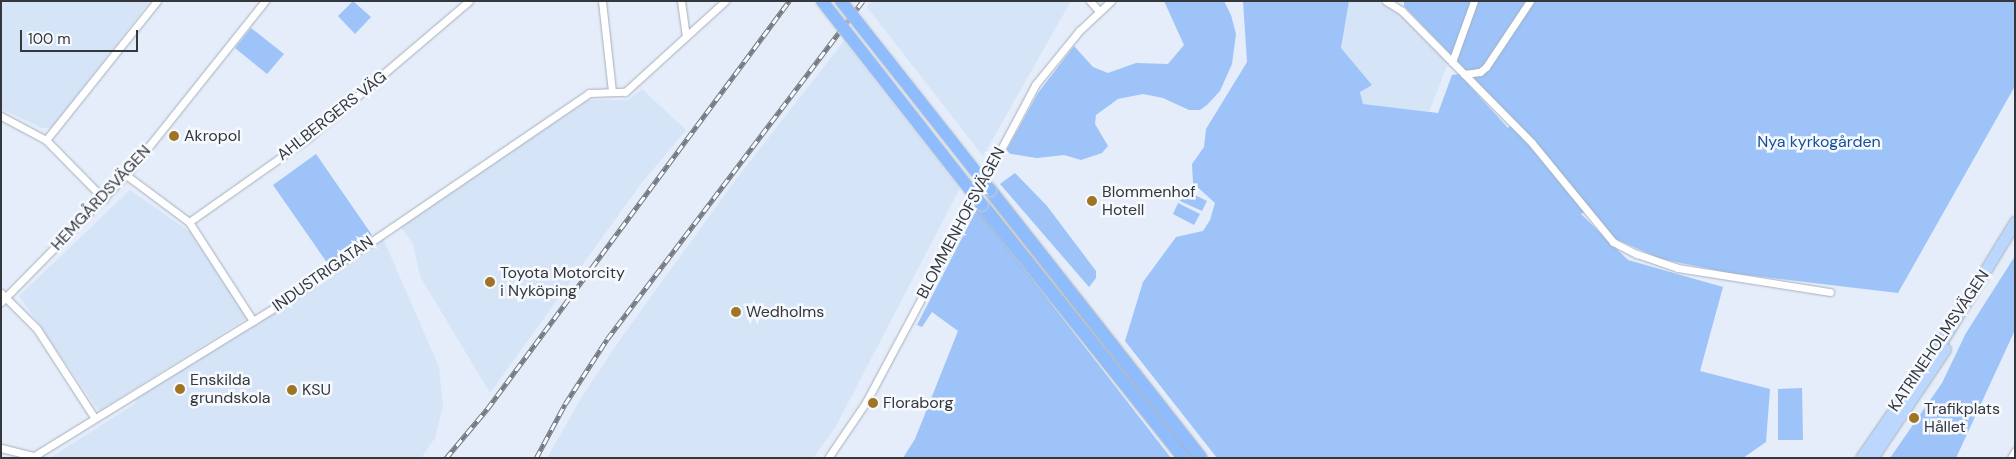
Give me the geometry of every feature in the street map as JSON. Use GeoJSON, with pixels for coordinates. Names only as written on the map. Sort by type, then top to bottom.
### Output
{"type":"FeatureCollection","features":[{"type":"Feature","properties":{"kind":"highway"},"geometry":{"type":"LineString","coordinates":[[822,1],[1184,458]]}},
{"type":"Feature","properties":{"kind":"highway"},"geometry":{"type":"LineString","coordinates":[[841,1],[1201,458]]}},
{"type":"Feature","properties":{"kind":"main road","name":"KATRINEHOLMSVÄGEN"},"geometry":{"type":"LineString","coordinates":[[1861,458],[1947,334],[2015,222]]}},
{"type":"Feature","properties":{"kind":"main road","name":"KATRINEHOLMSVÄGEN"},"geometry":{"type":"LineString","coordinates":[[1872,458],[1948,344],[2015,232]]}},
{"type":"Feature","properties":{"kind":"street"},"geometry":{"type":"LineString","coordinates":[[46,140],[157,1]]}},
{"type":"Feature","properties":{"kind":"street","name":"HEMGÅRDSVÄGEN"},"geometry":{"type":"LineString","coordinates":[[3,297],[104,199],[126,175],[265,1]]}},
{"type":"Feature","properties":{"kind":"street","name":"AHLBERGERS VÄG"},"geometry":{"type":"LineString","coordinates":[[189,222],[308,138],[469,1]]}},
{"type":"Feature","properties":{"kind":"street"},"geometry":{"type":"LineString","coordinates":[[602,1],[612,91]]}},
{"type":"Feature","properties":{"kind":"street"},"geometry":{"type":"LineString","coordinates":[[682,1],[686,35]]}},
{"type":"Feature","properties":{"kind":"street"},"geometry":{"type":"LineString","coordinates":[[1090,1],[1099,11]]}},
{"type":"Feature","properties":{"kind":"street","name":"BLOMMENHOFSVÄGEN"},"geometry":{"type":"LineString","coordinates":[[828,458],[866,402],[1032,91],[1060,54],[1099,11],[1111,1]]}},
{"type":"Feature","properties":{"kind":"street"},"geometry":{"type":"LineString","coordinates":[[1452,62],[1474,1]]}},
{"type":"Feature","properties":{"kind":"street","name":"INDUSTRIGATAN"},"geometry":{"type":"LineString","coordinates":[[31,457],[253,321],[589,92],[625,92],[724,2]]}},
{"type":"Feature","properties":{"kind":"street"},"geometry":{"type":"LineString","coordinates":[[1464,74],[1480,72],[1486,67],[1530,2]]}},
{"type":"Feature","properties":{"kind":"street"},"geometry":{"type":"LineString","coordinates":[[1390,3],[1452,62],[1532,143],[1605,235],[1623,248],[1678,268],[1830,292]]}},
{"type":"Feature","properties":{"kind":"street"},"geometry":{"type":"LineString","coordinates":[[1,116],[46,140],[104,199]]}},
{"type":"Feature","properties":{"kind":"street"},"geometry":{"type":"LineString","coordinates":[[126,175],[189,222],[253,321]]}},
{"type":"Feature","properties":{"kind":"street"},"geometry":{"type":"LineString","coordinates":[[3,297],[37,329],[94,417]]}},
{"type":"Feature","properties":{"kind":"street"},"geometry":{"type":"LineString","coordinates":[[1,448],[31,457]]}},
{"type":"Feature","properties":{"kind":"street"},"geometry":{"type":"LineString","coordinates":[[2011,458],[2015,451]]}},
{"type":"Feature","properties":{"kind":"shaded area"},"geometry":{"type":"Polygon","coordinates":[[[1,1],[150,1],[52,128],[42,128],[1,109],[1,1]]]}},
{"type":"Feature","properties":{"kind":"shaded area"},"geometry":{"type":"Polygon","coordinates":[[[872,1],[1071,1],[983,156],[867,7],[872,1]]]}},
{"type":"Feature","properties":{"kind":"shaded area"},"geometry":{"type":"Polygon","coordinates":[[[1349,1],[1379,1],[1401,14],[1448,63],[1429,112],[1363,104],[1360,92],[1372,85],[1341,48],[1349,1]]]}},
{"type":"Feature","properties":{"kind":"shaded area"},"geometry":{"type":"Polygon","coordinates":[[[844,41],[960,188],[835,428],[813,458],[547,458],[583,395],[621,338],[737,178],[844,41]]]}},
{"type":"Feature","properties":{"kind":"shaded area"},"geometry":{"type":"Polygon","coordinates":[[[642,89],[686,130],[640,185],[490,393],[420,276],[413,244],[400,226],[588,100],[628,100],[642,89]]]}},
{"type":"Feature","properties":{"kind":"shaded area"},"geometry":{"type":"Polygon","coordinates":[[[130,190],[190,232],[247,318],[99,411],[19,296],[130,190]]]}},
{"type":"Feature","properties":{"kind":"shaded area"},"geometry":{"type":"Polygon","coordinates":[[[382,236],[439,367],[443,406],[435,438],[421,458],[50,458],[136,403],[134,399],[382,236]]]}},
{"type":"Feature","properties":{"kind":"green space"},"geometry":{"type":"Polygon","coordinates":[[[353,1],[371,17],[355,34],[338,16],[353,1]]]}},
{"type":"Feature","properties":{"kind":"green space"},"geometry":{"type":"Polygon","coordinates":[[[1164,1],[1224,1],[1231,15],[1236,34],[1232,64],[1220,91],[1207,105],[1200,110],[1189,110],[1163,98],[1143,94],[1118,99],[1096,115],[1095,124],[1108,146],[1102,153],[1081,160],[1064,155],[1037,158],[1005,153],[1038,93],[1074,46],[1093,67],[1108,73],[1136,63],[1168,64],[1184,45],[1164,1]]]}},
{"type":"Feature","properties":{"kind":"green space","name":"Nya kyrkogården"},"geometry":{"type":"Polygon","coordinates":[[[1243,1],[1349,1],[1341,48],[1372,85],[1360,92],[1363,104],[1438,113],[1452,75],[1459,74],[1508,128],[1515,121],[1404,6],[1404,1],[2015,1],[2015,86],[1898,293],[1730,273],[1661,259],[1611,237],[1588,210],[1581,214],[1628,260],[1723,287],[1700,371],[1770,389],[1766,442],[1743,458],[1217,458],[1125,341],[1143,282],[1176,237],[1203,231],[1210,220],[1215,203],[1193,183],[1192,164],[1204,147],[1206,129],[1247,62],[1243,1]]]}},
{"type":"Feature","properties":{"kind":"green space"},"geometry":{"type":"Polygon","coordinates":[[[251,28],[284,54],[267,74],[235,48],[251,28]]]}},
{"type":"Feature","properties":{"kind":"green space"},"geometry":{"type":"Polygon","coordinates":[[[316,154],[372,235],[328,264],[273,185],[316,154]]]}},
{"type":"Feature","properties":{"kind":"green space"},"geometry":{"type":"Polygon","coordinates":[[[1015,173],[1047,206],[1096,271],[1096,278],[1089,287],[1000,184],[1015,173]]]}},
{"type":"Feature","properties":{"kind":"green space"},"geometry":{"type":"Polygon","coordinates":[[[1185,190],[1207,201],[1202,211],[1180,201],[1185,190]]]}},
{"type":"Feature","properties":{"kind":"green space"},"geometry":{"type":"Polygon","coordinates":[[[1178,203],[1200,214],[1194,225],[1173,214],[1178,203]]]}},
{"type":"Feature","properties":{"kind":"green space"},"geometry":{"type":"Polygon","coordinates":[[[977,209],[1171,458],[903,458],[915,439],[958,331],[932,312],[922,327],[917,325],[977,209]]]}},
{"type":"Feature","properties":{"kind":"green space"},"geometry":{"type":"Polygon","coordinates":[[[2015,256],[2015,330],[1956,458],[1890,458],[1942,383],[1966,333],[2015,256]]]}},
{"type":"Feature","properties":{"kind":"green space"},"geometry":{"type":"Polygon","coordinates":[[[1802,388],[1803,440],[1778,440],[1778,389],[1802,388]]]}},
{"type":"Feature","properties":{"kind":"railway"},"geometry":{"type":"LineString","coordinates":[[446,458],[487,409],[789,1]]}},
{"type":"Feature","properties":{"kind":"railway"},"geometry":{"type":"LineString","coordinates":[[536,458],[565,404],[607,339],[863,1]]}},
{"type":"Feature","properties":{"kind":"place","name":"Akropol"},"geometry":{"type":"Point","coordinates":[174,136]}},
{"type":"Feature","properties":{"kind":"place","name":"Blommenhof Hotell"},"geometry":{"type":"Point","coordinates":[1092,201]}},
{"type":"Feature","properties":{"kind":"place","name":"Toyota Motorcity i Nyköping"},"geometry":{"type":"Point","coordinates":[490,282]}},
{"type":"Feature","properties":{"kind":"place","name":"Wedholms"},"geometry":{"type":"Point","coordinates":[736,312]}},
{"type":"Feature","properties":{"kind":"place","name":"Enskilda grundskola"},"geometry":{"type":"Point","coordinates":[180,389]}},
{"type":"Feature","properties":{"kind":"place","name":"KSU"},"geometry":{"type":"Point","coordinates":[292,390]}},
{"type":"Feature","properties":{"kind":"place","name":"Floraborg"},"geometry":{"type":"Point","coordinates":[873,403]}},
{"type":"Feature","properties":{"kind":"place","name":"Trafikplats Hållet"},"geometry":{"type":"Point","coordinates":[1914,418]}}]}
